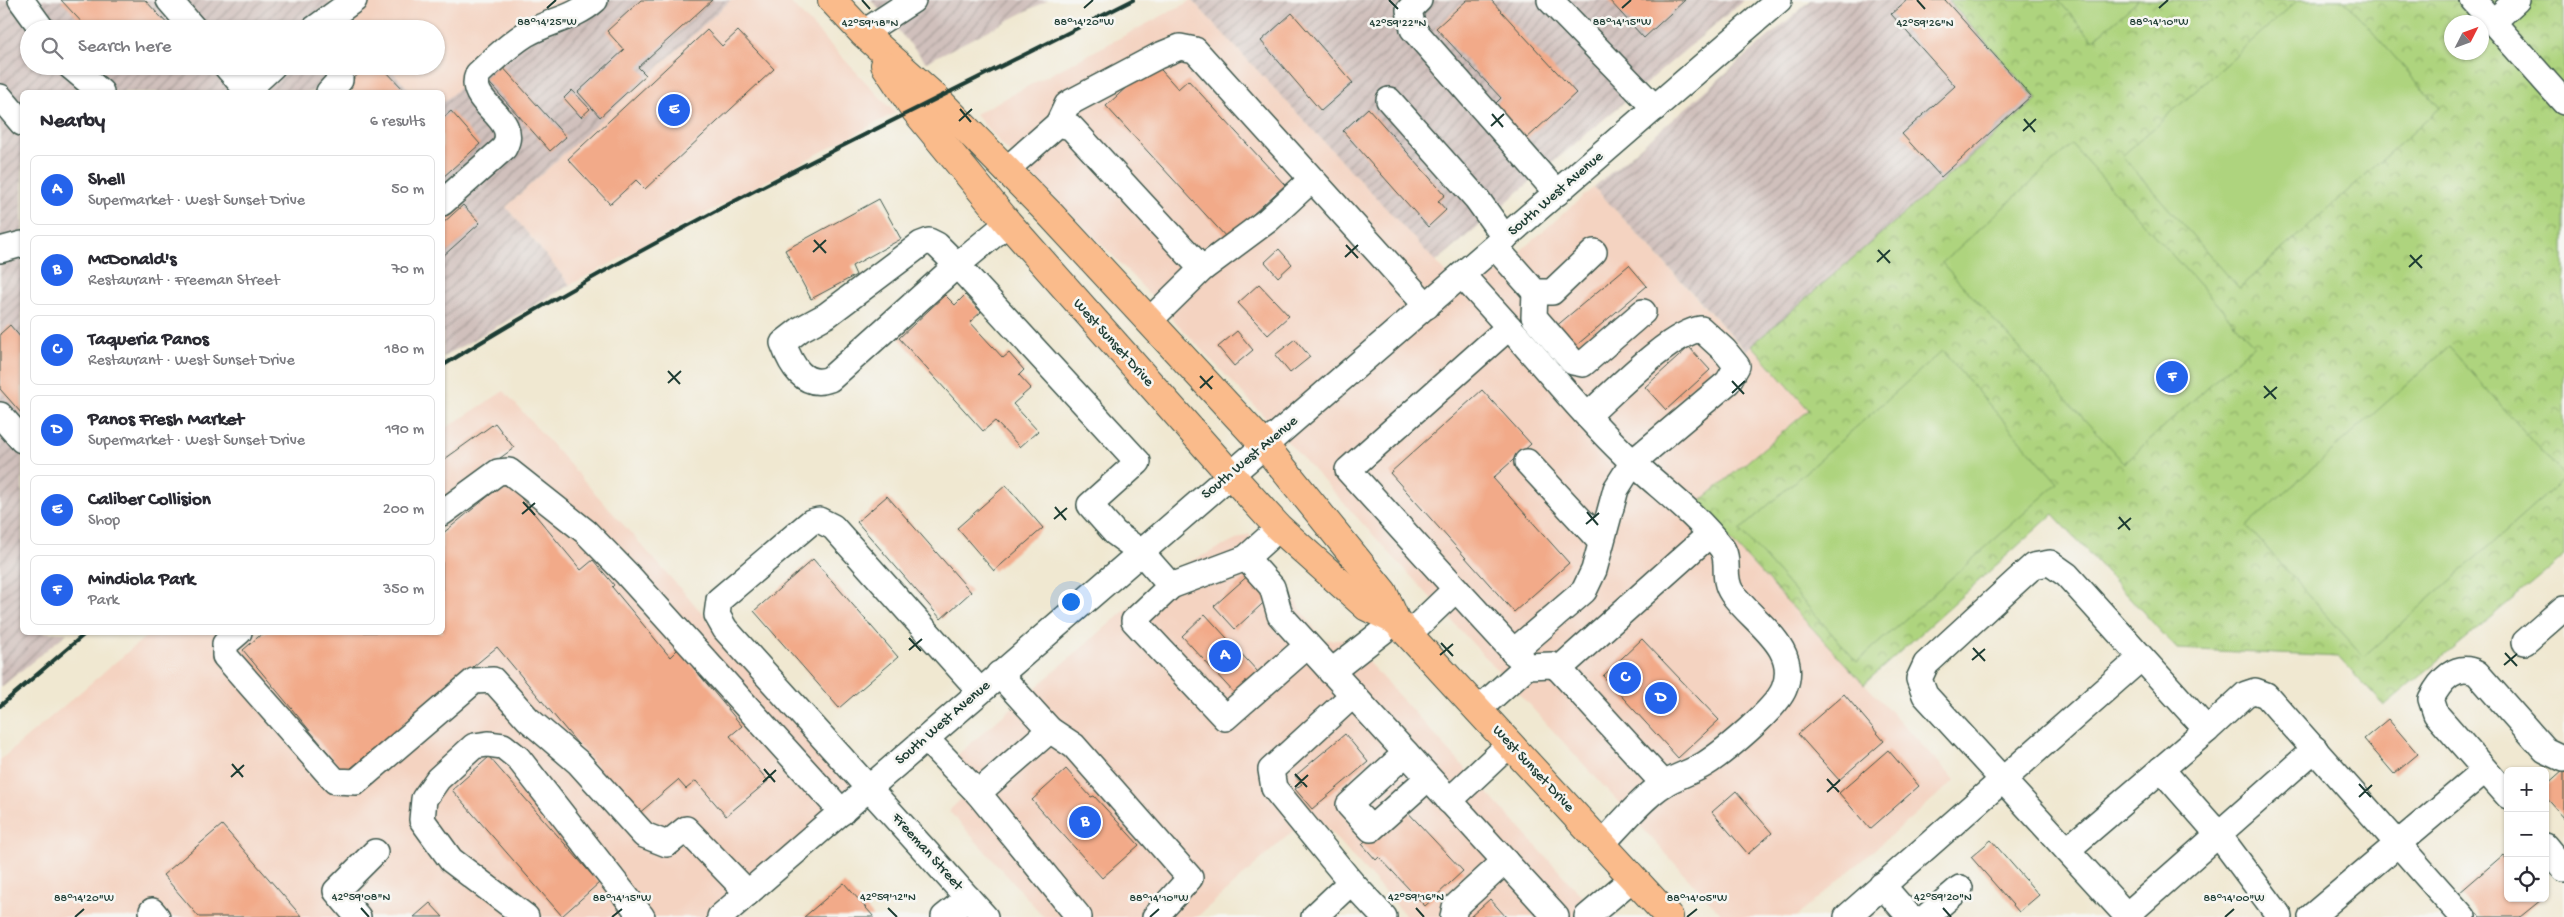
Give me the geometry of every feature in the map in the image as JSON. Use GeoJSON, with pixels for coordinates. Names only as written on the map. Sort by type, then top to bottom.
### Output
{"type":"FeatureCollection","features":[{"type":"Feature","properties":{"kind":"main road","name":"West Sunset Drive"},"geometry":{"type":"LineString","coordinates":[[832,0],[863,33],[938,100],[1150,320],[1264,445],[1382,592],[1402,627],[1669,917]]}},
{"type":"Feature","properties":{"kind":"main road","name":"West Sunset Drive"},"geometry":{"type":"LineString","coordinates":[[863,33],[915,110],[1008,223],[1230,474],[1279,528],[1367,607],[1402,627]]}},
{"type":"Feature","properties":{"kind":"street"},"geometry":{"type":"LineString","coordinates":[[21,0],[35,20]]}},
{"type":"Feature","properties":{"kind":"street"},"geometry":{"type":"LineString","coordinates":[[169,0],[186,20]]}},
{"type":"Feature","properties":{"kind":"street"},"geometry":{"type":"LineString","coordinates":[[326,20],[354,0]]}},
{"type":"Feature","properties":{"kind":"street"},"geometry":{"type":"LineString","coordinates":[[445,201],[504,148],[509,140],[509,131],[505,124],[478,92],[475,81],[478,74],[512,43],[526,34],[580,12],[595,0]]}},
{"type":"Feature","properties":{"kind":"street"},"geometry":{"type":"LineString","coordinates":[[863,33],[913,0]]}},
{"type":"Feature","properties":{"kind":"street"},"geometry":{"type":"LineString","coordinates":[[1419,0],[1409,10],[1413,29],[1558,193]]}},
{"type":"Feature","properties":{"kind":"street"},"geometry":{"type":"LineString","coordinates":[[1550,0],[1655,108]]}},
{"type":"Feature","properties":{"kind":"street","name":"South West Avenue"},"geometry":{"type":"LineString","coordinates":[[720,917],[1779,0]]}},
{"type":"Feature","properties":{"kind":"street"},"geometry":{"type":"LineString","coordinates":[[2473,0],[2564,102]]}},
{"type":"Feature","properties":{"kind":"street"},"geometry":{"type":"LineString","coordinates":[[2493,22],[2517,0]]}},
{"type":"Feature","properties":{"kind":"street"},"geometry":{"type":"LineString","coordinates":[[1006,170],[1058,124],[1067,105],[1073,101],[1158,56],[1180,47],[1195,50],[1427,306]]}},
{"type":"Feature","properties":{"kind":"street"},"geometry":{"type":"LineString","coordinates":[[81,75],[99,90]]}},
{"type":"Feature","properties":{"kind":"street"},"geometry":{"type":"LineString","coordinates":[[233,75],[245,90]]}},
{"type":"Feature","properties":{"kind":"street"},"geometry":{"type":"LineString","coordinates":[[247,90],[263,75]]}},
{"type":"Feature","properties":{"kind":"street"},"geometry":{"type":"LineString","coordinates":[[331,90],[340,80],[340,75]]}},
{"type":"Feature","properties":{"kind":"street"},"geometry":{"type":"LineString","coordinates":[[0,97],[20,121]]}},
{"type":"Feature","properties":{"kind":"street"},"geometry":{"type":"LineString","coordinates":[[1389,100],[1477,199],[1500,242],[1535,292],[1534,318],[1573,362],[1583,364],[1643,312]]}},
{"type":"Feature","properties":{"kind":"street"},"geometry":{"type":"LineString","coordinates":[[1058,124],[1070,127],[1202,269]]}},
{"type":"Feature","properties":{"kind":"street"},"geometry":{"type":"LineString","coordinates":[[1150,320],[1202,269],[1221,257],[1268,220],[1311,180]]}},
{"type":"Feature","properties":{"kind":"street"},"geometry":{"type":"LineString","coordinates":[[1008,223],[957,265],[830,379],[819,383],[809,381],[790,361],[783,343],[801,329],[827,315],[921,244],[929,241],[938,245],[957,265],[1138,462],[1090,505],[1115,533],[1141,552],[1171,586]]}},
{"type":"Feature","properties":{"kind":"street"},"geometry":{"type":"LineString","coordinates":[[0,250],[20,245]]}},
{"type":"Feature","properties":{"kind":"street"},"geometry":{"type":"LineString","coordinates":[[1535,292],[1552,292],[1594,252]]}},
{"type":"Feature","properties":{"kind":"street"},"geometry":{"type":"LineString","coordinates":[[1462,275],[1633,462],[1689,512],[1710,534],[1724,552],[1725,572],[1733,594],[1782,647],[1787,663],[1787,679],[1779,699],[1727,748],[1705,763],[1664,784],[1602,844]]}},
{"type":"Feature","properties":{"kind":"street"},"geometry":{"type":"LineString","coordinates":[[1509,327],[1348,470],[1520,659],[1552,665],[1559,669],[1664,784]]}},
{"type":"Feature","properties":{"kind":"street"},"geometry":{"type":"LineString","coordinates":[[1478,710],[1520,659],[1584,591],[1594,570],[1616,489],[1633,462],[1728,382],[1737,366],[1724,350],[1701,329],[1691,330],[1654,356],[1588,415]]}},
{"type":"Feature","properties":{"kind":"street"},"geometry":{"type":"LineString","coordinates":[[0,415],[20,438]]}},
{"type":"Feature","properties":{"kind":"street"},"geometry":{"type":"LineString","coordinates":[[1527,462],[1601,542]]}},
{"type":"Feature","properties":{"kind":"street"},"geometry":{"type":"LineString","coordinates":[[445,510],[498,472],[509,471],[586,532],[842,812]]}},
{"type":"Feature","properties":{"kind":"street","name":"Freeman Street"},"geometry":{"type":"LineString","coordinates":[[980,691],[833,527],[819,520],[811,522],[720,600],[717,615],[725,629],[985,917]]}},
{"type":"Feature","properties":{"kind":"street"},"geometry":{"type":"LineString","coordinates":[[1279,528],[1246,558],[1171,586],[1134,621],[1225,718],[1308,646]]}},
{"type":"Feature","properties":{"kind":"street"},"geometry":{"type":"LineString","coordinates":[[1559,669],[1710,534]]}},
{"type":"Feature","properties":{"kind":"street"},"geometry":{"type":"LineString","coordinates":[[1246,558],[1272,587],[1280,615],[1556,917]]}},
{"type":"Feature","properties":{"kind":"street"},"geometry":{"type":"LineString","coordinates":[[2206,730],[2067,575],[2050,564],[2033,566],[1926,664],[1919,679],[1925,695],[2127,916],[2315,749]]}},
{"type":"Feature","properties":{"kind":"street"},"geometry":{"type":"LineString","coordinates":[[1332,672],[1402,627],[1456,589]]}},
{"type":"Feature","properties":{"kind":"street"},"geometry":{"type":"LineString","coordinates":[[2525,642],[2564,608]]}},
{"type":"Feature","properties":{"kind":"street"},"geometry":{"type":"LineString","coordinates":[[236,635],[225,644],[225,656],[335,781],[356,782],[474,681],[493,680],[528,719],[579,763],[644,835],[667,844],[686,829],[748,893]]}},
{"type":"Feature","properties":{"kind":"street"},"geometry":{"type":"LineString","coordinates":[[1847,917],[2140,658]]}},
{"type":"Feature","properties":{"kind":"street"},"geometry":{"type":"LineString","coordinates":[[2504,792],[2436,714],[2431,699],[2437,687],[2456,670],[2467,668],[2477,673],[2545,750],[2564,758]]}},
{"type":"Feature","properties":{"kind":"street"},"geometry":{"type":"LineString","coordinates":[[999,674],[1050,730],[1074,746],[1190,878],[1155,917]]}},
{"type":"Feature","properties":{"kind":"street"},"geometry":{"type":"LineString","coordinates":[[2067,850],[2246,694],[2255,692],[2266,695],[2463,917]]}},
{"type":"Feature","properties":{"kind":"street"},"geometry":{"type":"LineString","coordinates":[[1353,695],[1272,770],[1274,788],[1351,882],[1384,917]]}},
{"type":"Feature","properties":{"kind":"street"},"geometry":{"type":"LineString","coordinates":[[978,793],[1050,730]]}},
{"type":"Feature","properties":{"kind":"street"},"geometry":{"type":"LineString","coordinates":[[926,739],[978,793],[1079,917]]}},
{"type":"Feature","properties":{"kind":"street"},"geometry":{"type":"LineString","coordinates":[[526,917],[451,860],[422,820],[424,799],[438,778],[474,746],[488,744],[503,746],[518,758],[642,917]]}},
{"type":"Feature","properties":{"kind":"street"},"geometry":{"type":"LineString","coordinates":[[1450,801],[1510,744]]}},
{"type":"Feature","properties":{"kind":"street"},"geometry":{"type":"LineString","coordinates":[[1406,753],[1349,805],[1371,829],[1428,778]]}},
{"type":"Feature","properties":{"kind":"street"},"geometry":{"type":"LineString","coordinates":[[2161,769],[2218,834],[2280,917]]}},
{"type":"Feature","properties":{"kind":"street"},"geometry":{"type":"LineString","coordinates":[[2311,917],[2484,771]]}},
{"type":"Feature","properties":{"kind":"street"},"geometry":{"type":"LineString","coordinates":[[2549,851],[2564,869]]}},
{"type":"Feature","properties":{"kind":"street"},"geometry":{"type":"LineString","coordinates":[[358,917],[336,890],[375,852]]}},
{"type":"Feature","properties":{"kind":"street"},"geometry":{"type":"LineString","coordinates":[[1453,917],[1455,907],[1504,861]]}},
{"type":"Feature","properties":{"kind":"street"},"geometry":{"type":"LineString","coordinates":[[1586,917],[1633,878]]}},
{"type":"Feature","properties":{"kind":"street"},"geometry":{"type":"LineString","coordinates":[[1314,917],[1351,882]]}},
{"type":"Feature","properties":{"kind":"street"},"geometry":{"type":"LineString","coordinates":[[1882,885],[1910,917]]}},
{"type":"Feature","properties":{"kind":"street"},"geometry":{"type":"LineString","coordinates":[[1926,917],[1960,888]]}},
{"type":"Feature","properties":{"kind":"street"},"geometry":{"type":"LineString","coordinates":[[944,917],[968,898]]}},
{"type":"Feature","properties":{"kind":"shaded area"},"geometry":{"type":"Polygon","coordinates":[[[0,0],[327,0],[345,20],[20,20],[20,75],[395,75],[409,90],[20,90],[20,635],[65,635],[0,688],[0,0]]]}},
{"type":"Feature","properties":{"kind":"shaded area"},"geometry":{"type":"Polygon","coordinates":[[[363,0],[590,0],[523,32],[445,101],[445,90],[409,90],[395,75],[445,75],[445,20],[345,20],[341,15],[363,0]]]}},
{"type":"Feature","properties":{"kind":"shaded area"},"geometry":{"type":"Polygon","coordinates":[[[590,0],[731,0],[506,207],[570,285],[445,356],[445,100],[523,32],[590,0]]]}},
{"type":"Feature","properties":{"kind":"shaded area"},"geometry":{"type":"Polygon","coordinates":[[[731,0],[788,0],[895,113],[570,285],[506,207],[731,0]]]}},
{"type":"Feature","properties":{"kind":"shaded area"},"geometry":{"type":"Polygon","coordinates":[[[871,0],[1048,0],[926,62],[871,0]]]}},
{"type":"Feature","properties":{"kind":"shaded area"},"geometry":{"type":"Polygon","coordinates":[[[1192,0],[1468,296],[1594,187],[1745,351],[1752,345],[1809,410],[1697,505],[1955,780],[1796,917],[1724,917],[1250,401],[1119,262],[1003,146],[975,114],[1192,0]]]}},
{"type":"Feature","properties":{"kind":"shaded area"},"geometry":{"type":"Polygon","coordinates":[[[1192,0],[1744,0],[1436,262],[1192,0]]]}},
{"type":"Feature","properties":{"kind":"shaded area"},"geometry":{"type":"Polygon","coordinates":[[[1811,0],[1948,0],[2038,99],[1746,351],[1594,187],[1811,0]]]}},
{"type":"Feature","properties":{"kind":"shaded area"},"geometry":{"type":"Polygon","coordinates":[[[504,391],[861,791],[718,917],[0,917],[0,760],[148,635],[445,635],[445,429],[504,391]]]}},
{"type":"Feature","properties":{"kind":"shaded area"},"geometry":{"type":"Polygon","coordinates":[[[1249,534],[1322,640],[1347,639],[1601,917],[1407,917],[1323,824],[1302,840],[1294,830],[1197,917],[1044,917],[949,811],[964,796],[941,769],[1172,570],[1249,534]]]}},
{"type":"Feature","properties":{"kind":"green space"},"geometry":{"type":"Polygon","coordinates":[[[1948,0],[2564,0],[2564,556],[2384,706],[2338,657],[2177,649],[2053,514],[1864,684],[1697,504],[1809,410],[1752,345],[2037,99],[1948,0]]]}},
{"type":"Feature","properties":{"kind":"green space"},"geometry":{"type":"Polygon","coordinates":[[[2058,0],[2139,0],[2093,40],[2058,0]]]}},
{"type":"Feature","properties":{"kind":"green space"},"geometry":{"type":"Polygon","coordinates":[[[2298,0],[2344,0],[2440,108],[2239,288],[2122,156],[2298,0]]]}},
{"type":"Feature","properties":{"kind":"green space"},"geometry":{"type":"Polygon","coordinates":[[[2072,145],[2254,345],[2124,463],[1942,263],[2072,145]]]}},
{"type":"Feature","properties":{"kind":"green space"},"geometry":{"type":"Polygon","coordinates":[[[2449,347],[2564,476],[2564,479],[2364,657],[2247,526],[2449,347]]]}},
{"type":"Feature","properties":{"kind":"green space"},"geometry":{"type":"Polygon","coordinates":[[[1942,351],[2058,483],[1857,662],[1740,530],[1942,351]]]}},
{"type":"Feature","properties":{"kind":"building"},"geometry":{"type":"Polygon","coordinates":[[[61,0],[145,0],[164,20],[80,20],[61,0]]]}},
{"type":"Feature","properties":{"kind":"building"},"geometry":{"type":"Polygon","coordinates":[[[641,0],[712,0],[638,67],[646,75],[600,117],[578,92],[624,50],[607,31],[641,0]]]}},
{"type":"Feature","properties":{"kind":"building"},"geometry":{"type":"Polygon","coordinates":[[[1467,0],[1491,0],[1576,93],[1524,141],[1492,107],[1501,98],[1436,28],[1467,0]]]}},
{"type":"Feature","properties":{"kind":"building"},"geometry":{"type":"Polygon","coordinates":[[[1609,0],[1685,0],[1644,38],[1609,0]]]}},
{"type":"Feature","properties":{"kind":"building"},"geometry":{"type":"Polygon","coordinates":[[[1907,0],[1945,0],[2031,96],[1941,177],[1902,134],[1955,86],[1891,14],[1907,0]]]}},
{"type":"Feature","properties":{"kind":"building"},"geometry":{"type":"Polygon","coordinates":[[[1292,13],[1353,83],[1321,111],[1261,41],[1292,13]]]}},
{"type":"Feature","properties":{"kind":"building"},"geometry":{"type":"Polygon","coordinates":[[[707,30],[722,46],[738,31],[774,69],[645,189],[636,180],[610,204],[568,159],[707,30]]]}},
{"type":"Feature","properties":{"kind":"building"},"geometry":{"type":"Polygon","coordinates":[[[1154,62],[1178,89],[1188,80],[1285,185],[1227,238],[1106,106],[1154,62]]]}},
{"type":"Feature","properties":{"kind":"building"},"geometry":{"type":"Polygon","coordinates":[[[500,64],[566,137],[550,151],[485,78],[500,64]]]}},
{"type":"Feature","properties":{"kind":"building"},"geometry":{"type":"Polygon","coordinates":[[[358,75],[390,75],[404,90],[347,90],[353,85],[350,82],[358,75]]]}},
{"type":"Feature","properties":{"kind":"building"},"geometry":{"type":"Polygon","coordinates":[[[572,90],[590,109],[581,117],[564,98],[572,90]]]}},
{"type":"Feature","properties":{"kind":"building"},"geometry":{"type":"Polygon","coordinates":[[[1368,108],[1445,195],[1438,201],[1446,210],[1428,227],[1343,131],[1368,108]]]}},
{"type":"Feature","properties":{"kind":"building"},"geometry":{"type":"Polygon","coordinates":[[[451,111],[480,144],[445,175],[445,116],[451,111]]]}},
{"type":"Feature","properties":{"kind":"building"},"geometry":{"type":"Polygon","coordinates":[[[879,199],[901,239],[852,266],[856,275],[811,299],[785,250],[879,199]]]}},
{"type":"Feature","properties":{"kind":"building"},"geometry":{"type":"Polygon","coordinates":[[[463,205],[480,223],[445,254],[445,221],[463,205]]]}},
{"type":"Feature","properties":{"kind":"building"},"geometry":{"type":"Polygon","coordinates":[[[1279,249],[1292,264],[1278,277],[1265,262],[1279,249]]]}},
{"type":"Feature","properties":{"kind":"building"},"geometry":{"type":"Polygon","coordinates":[[[1629,265],[1647,286],[1572,349],[1554,328],[1629,265]]]}},
{"type":"Feature","properties":{"kind":"building"},"geometry":{"type":"Polygon","coordinates":[[[1259,284],[1289,316],[1268,335],[1238,303],[1259,284]]]}},
{"type":"Feature","properties":{"kind":"building"},"geometry":{"type":"Polygon","coordinates":[[[945,295],[955,305],[965,295],[981,312],[970,322],[1003,358],[1009,353],[1024,370],[1019,375],[1031,388],[1013,404],[1038,431],[1020,447],[995,421],[983,431],[899,338],[945,295]]]}},
{"type":"Feature","properties":{"kind":"building"},"geometry":{"type":"Polygon","coordinates":[[[10,325],[20,337],[20,412],[0,389],[0,334],[10,325]]]}},
{"type":"Feature","properties":{"kind":"building"},"geometry":{"type":"Polygon","coordinates":[[[1237,331],[1253,350],[1234,366],[1218,347],[1237,331]]]}},
{"type":"Feature","properties":{"kind":"building"},"geometry":{"type":"Polygon","coordinates":[[[1295,339],[1310,357],[1290,373],[1275,355],[1295,339]]]}},
{"type":"Feature","properties":{"kind":"building"},"geometry":{"type":"Polygon","coordinates":[[[1689,347],[1710,370],[1666,410],[1645,387],[1689,347]]]}},
{"type":"Feature","properties":{"kind":"building"},"geometry":{"type":"Polygon","coordinates":[[[1482,390],[1531,444],[1493,478],[1569,563],[1514,612],[1390,473],[1482,390]]]}},
{"type":"Feature","properties":{"kind":"building"},"geometry":{"type":"Polygon","coordinates":[[[495,423],[514,448],[445,498],[445,459],[495,423]]]}},
{"type":"Feature","properties":{"kind":"building"},"geometry":{"type":"Polygon","coordinates":[[[507,481],[581,570],[593,560],[614,585],[612,587],[670,657],[678,649],[742,726],[730,736],[768,781],[726,816],[696,781],[686,789],[678,780],[637,815],[497,647],[345,773],[243,650],[260,635],[445,635],[445,532],[507,481]]]}},
{"type":"Feature","properties":{"kind":"building"},"geometry":{"type":"Polygon","coordinates":[[[1006,485],[1043,528],[994,571],[957,528],[1006,485]]]}},
{"type":"Feature","properties":{"kind":"building"},"geometry":{"type":"Polygon","coordinates":[[[887,496],[971,592],[941,619],[857,522],[887,496]]]}},
{"type":"Feature","properties":{"kind":"building"},"geometry":{"type":"Polygon","coordinates":[[[813,559],[898,657],[839,708],[754,611],[813,559]]]}},
{"type":"Feature","properties":{"kind":"building"},"geometry":{"type":"Polygon","coordinates":[[[1252,572],[1273,594],[1235,629],[1214,606],[1252,572]]]}},
{"type":"Feature","properties":{"kind":"building"},"geometry":{"type":"Polygon","coordinates":[[[1205,614],[1258,672],[1235,694],[1182,636],[1205,614]]]}},
{"type":"Feature","properties":{"kind":"building"},"geometry":{"type":"Polygon","coordinates":[[[1642,639],[1719,720],[1678,758],[1603,676],[1642,639]]]}},
{"type":"Feature","properties":{"kind":"building"},"geometry":{"type":"Polygon","coordinates":[[[1844,694],[1884,741],[1839,780],[1798,734],[1844,694]]]}},
{"type":"Feature","properties":{"kind":"building"},"geometry":{"type":"Polygon","coordinates":[[[2388,719],[2418,754],[2394,774],[2364,739],[2388,719]]]}},
{"type":"Feature","properties":{"kind":"building"},"geometry":{"type":"Polygon","coordinates":[[[1345,734],[1368,762],[1312,809],[1295,789],[1302,784],[1295,776],[1345,734]]]}},
{"type":"Feature","properties":{"kind":"building"},"geometry":{"type":"Polygon","coordinates":[[[1888,750],[1919,786],[1870,829],[1839,793],[1888,750]]]}},
{"type":"Feature","properties":{"kind":"building"},"geometry":{"type":"Polygon","coordinates":[[[489,757],[599,883],[562,916],[452,790],[489,757]]]}},
{"type":"Feature","properties":{"kind":"building"},"geometry":{"type":"Polygon","coordinates":[[[1066,769],[1139,845],[1102,878],[1032,800],[1066,769]]]}},
{"type":"Feature","properties":{"kind":"building"},"geometry":{"type":"Polygon","coordinates":[[[2564,770],[2564,818],[2549,801],[2549,783],[2564,770]]]}},
{"type":"Feature","properties":{"kind":"building"},"geometry":{"type":"Polygon","coordinates":[[[1736,791],[1772,833],[1748,854],[1712,812],[1736,791]]]}},
{"type":"Feature","properties":{"kind":"building"},"geometry":{"type":"Polygon","coordinates":[[[1403,807],[1463,871],[1425,906],[1379,857],[1376,860],[1362,844],[1403,807]]]}},
{"type":"Feature","properties":{"kind":"building"},"geometry":{"type":"Polygon","coordinates":[[[222,825],[302,917],[199,917],[163,875],[222,825]]]}},
{"type":"Feature","properties":{"kind":"building"},"geometry":{"type":"Polygon","coordinates":[[[1991,840],[2039,895],[2019,912],[1971,857],[1991,840]]]}},
{"type":"Feature","properties":{"kind":"building"},"geometry":{"type":"Polygon","coordinates":[[[2503,855],[2504,902],[2539,902],[2520,917],[2480,917],[2459,893],[2503,855]]]}},
{"type":"Feature","properties":{"kind":"building"},"geometry":{"type":"Polygon","coordinates":[[[844,883],[874,917],[804,917],[844,883]]]}},
{"type":"Feature","properties":{"kind":"building"},"geometry":{"type":"Polygon","coordinates":[[[1490,899],[1506,917],[1470,917],[1490,899]]]}},
{"type":"Feature","properties":{"kind":"building"},"geometry":{"type":"Polygon","coordinates":[[[430,903],[443,917],[414,917],[430,903]]]}},
{"type":"Feature","properties":{"kind":"railway"},"geometry":{"type":"LineString","coordinates":[[445,364],[526,316],[697,221],[1133,0]]}},
{"type":"Feature","properties":{"kind":"railway"},"geometry":{"type":"LineString","coordinates":[[0,706],[83,635]]}},
{"type":"Feature","properties":{"kind":"place","name":"Caliber Collision"},"geometry":{"type":"Point","coordinates":[674,110]}},
{"type":"Feature","properties":{"kind":"place","name":"Mindiola Park"},"geometry":{"type":"Point","coordinates":[2172,377]}},
{"type":"Feature","properties":{"kind":"place","name":"Shell"},"geometry":{"type":"Point","coordinates":[1225,656]}},
{"type":"Feature","properties":{"kind":"place","name":"Taqueria Panos"},"geometry":{"type":"Point","coordinates":[1625,678]}},
{"type":"Feature","properties":{"kind":"place","name":"Panos Fresh Market"},"geometry":{"type":"Point","coordinates":[1661,698]}},
{"type":"Feature","properties":{"kind":"place","name":"McDonald's"},"geometry":{"type":"Point","coordinates":[1085,822]}}]}
